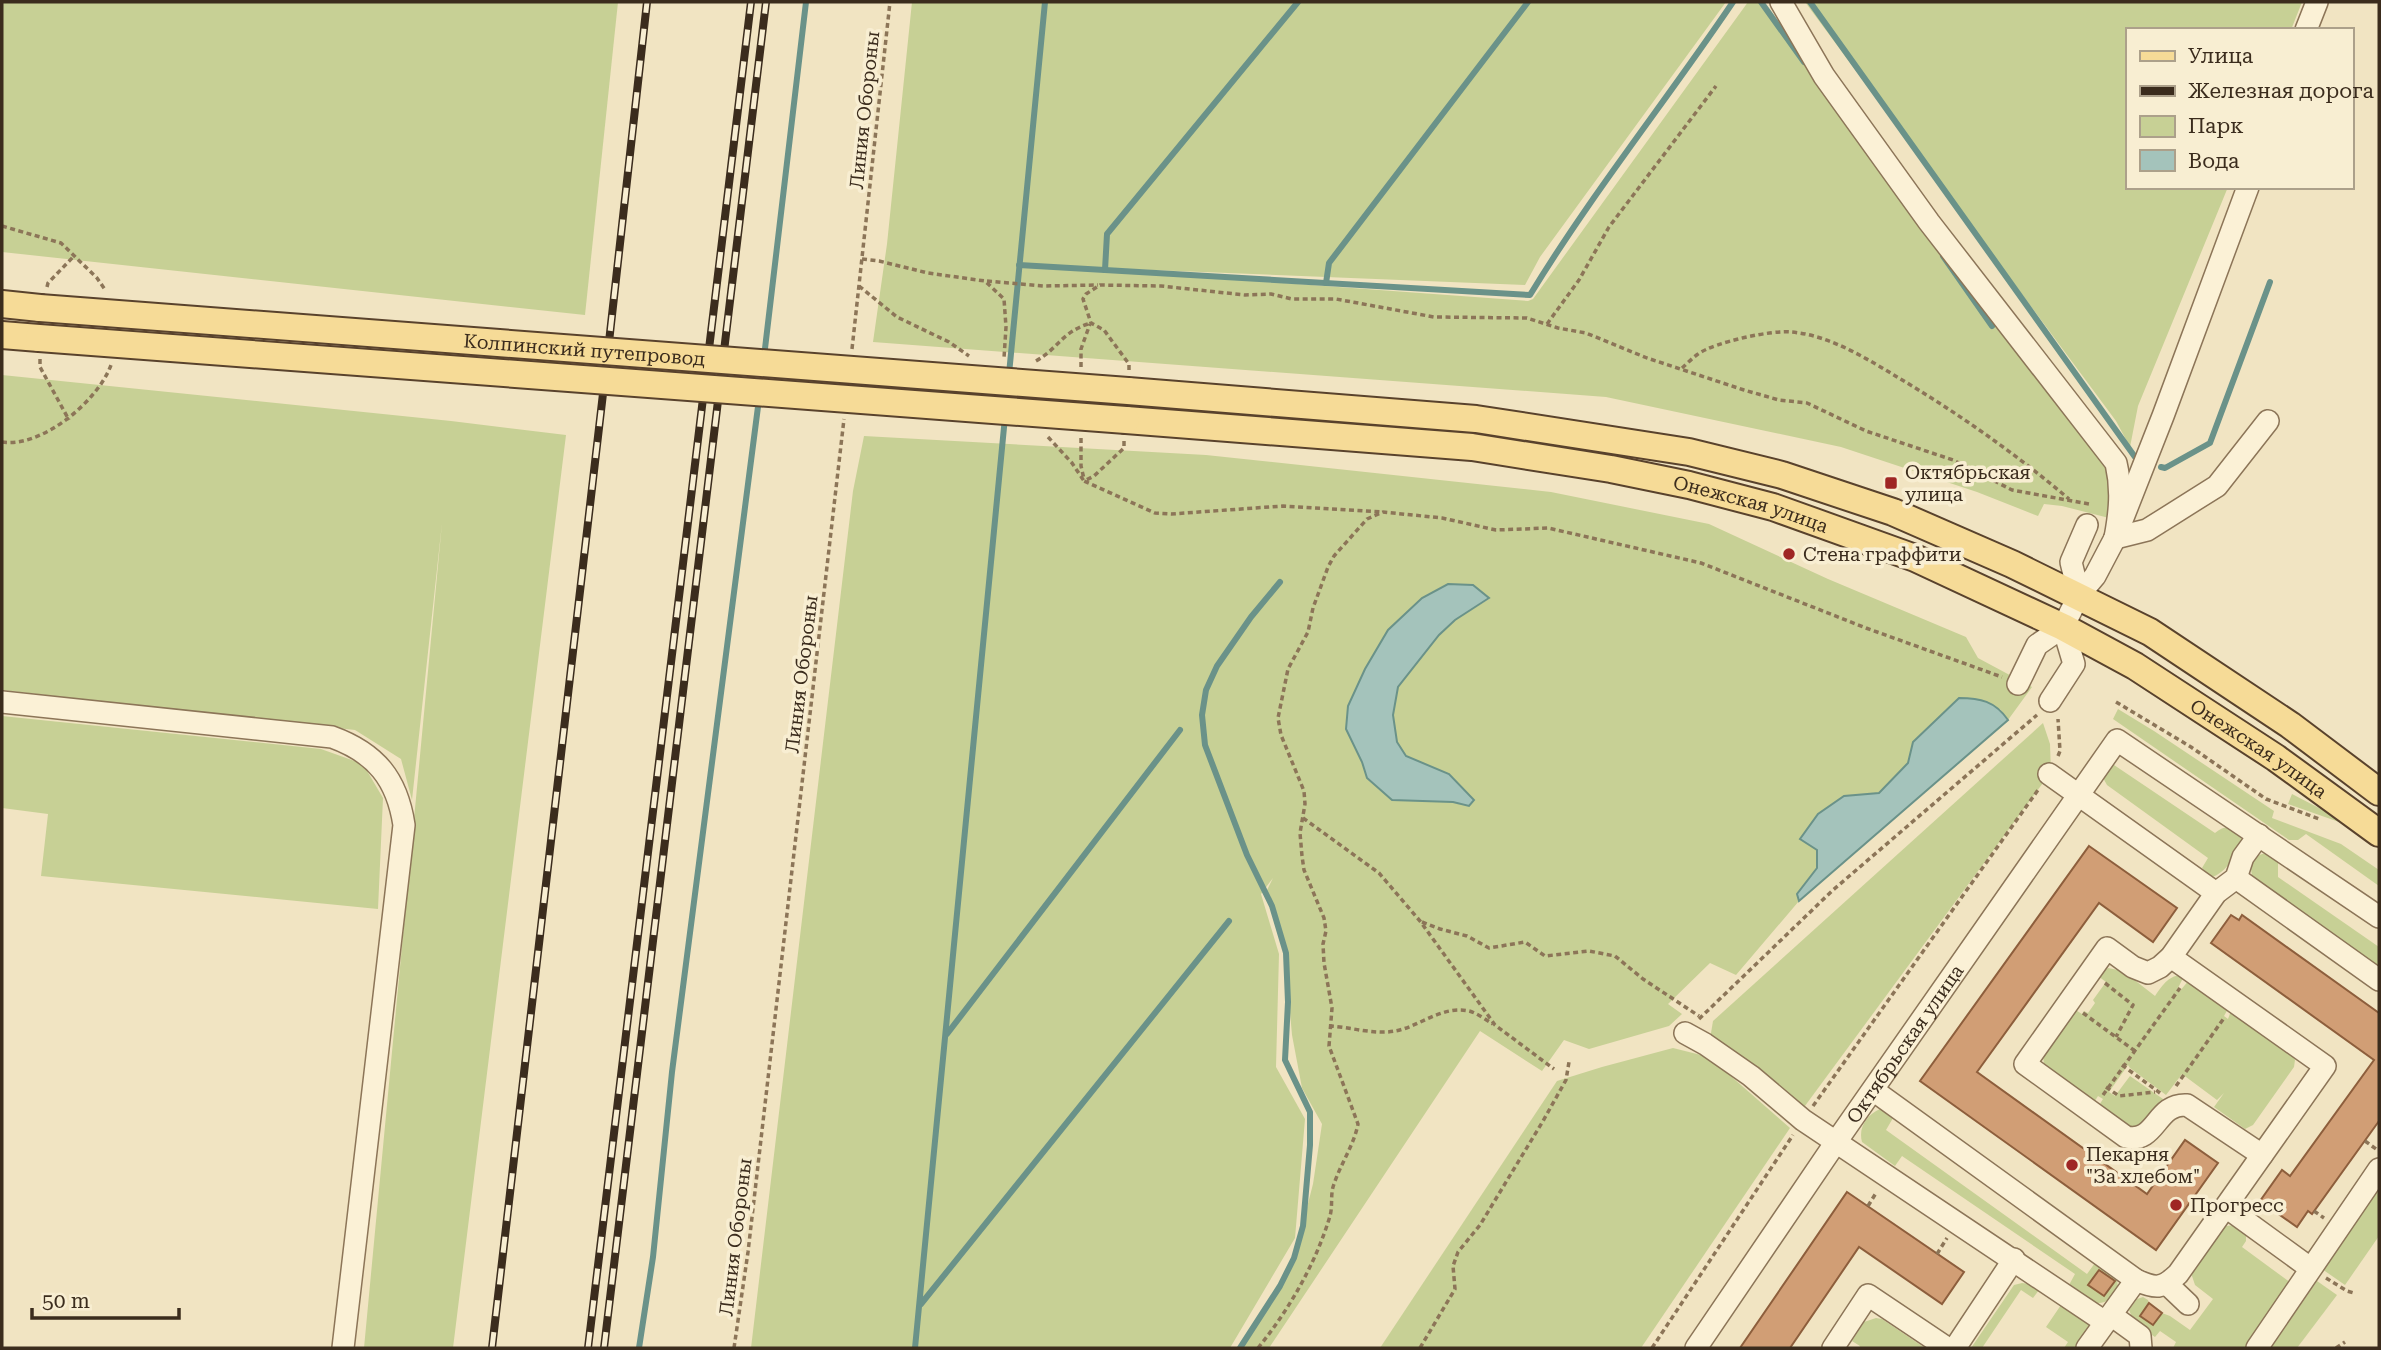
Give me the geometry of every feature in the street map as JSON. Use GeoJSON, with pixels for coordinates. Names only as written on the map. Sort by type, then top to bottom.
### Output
{"type":"FeatureCollection","features":[{"type":"Feature","properties":{"kind":"main road","name":"Колпинский путепровод"},"geometry":{"type":"LineString","coordinates":[[2,304],[44,295],[1129,383]]}},
{"type":"Feature","properties":{"kind":"main road","name":"Колпинский путепровод"},"geometry":{"type":"LineString","coordinates":[[2,335],[1125,430]]}},
{"type":"Feature","properties":{"kind":"main road","name":"Онежская улица"},"geometry":{"type":"LineString","coordinates":[[1129,383],[1476,419],[1689,452],[1782,475],[1892,512],[2079,595],[2150,632],[2290,725],[2379,792]]}},
{"type":"Feature","properties":{"kind":"main road","name":"Онежская улица"},"geometry":{"type":"LineString","coordinates":[[1125,430],[1472,447],[1611,469],[1689,485],[1773,507],[1915,558],[2063,627],[2135,666],[2276,758],[2379,833]]}},
{"type":"Feature","properties":{"kind":"street"},"geometry":{"type":"LineString","coordinates":[[1782,2],[1824,76],[1929,222],[2116,463],[2121,484],[2115,538]]}},
{"type":"Feature","properties":{"kind":"street"},"geometry":{"type":"LineString","coordinates":[[2307,28],[2316,2]]}},
{"type":"Feature","properties":{"kind":"street"},"geometry":{"type":"LineString","coordinates":[[2018,684],[2038,645],[2063,627],[2079,595],[2095,576],[2115,538],[2247,189]]}},
{"type":"Feature","properties":{"kind":"street"},"geometry":{"type":"LineString","coordinates":[[2115,538],[2147,530],[2217,486],[2269,421]]}},
{"type":"Feature","properties":{"kind":"street"},"geometry":{"type":"LineString","coordinates":[[2079,595],[2071,562],[2087,525]]}},
{"type":"Feature","properties":{"kind":"street"},"geometry":{"type":"LineString","coordinates":[[2050,701],[2074,664],[2063,627]]}},
{"type":"Feature","properties":{"kind":"street"},"geometry":{"type":"LineString","coordinates":[[2,702],[332,737],[365,752],[390,779],[401,802],[404,825],[344,1348]]}},
{"type":"Feature","properties":{"kind":"street","name":"Октябрьская улица"},"geometry":{"type":"LineString","coordinates":[[1696,1348],[1836,1142],[2117,740],[2259,835]]}},
{"type":"Feature","properties":{"kind":"street"},"geometry":{"type":"LineString","coordinates":[[2049,774],[2216,893]]}},
{"type":"Feature","properties":{"kind":"street"},"geometry":{"type":"LineString","coordinates":[[2262,1155],[2196,1109],[2166,1099],[2166,1110],[2146,1135],[2136,1140],[2126,1138],[2025,1064],[2107,948],[2133,967],[2148,973],[2171,957],[2216,893],[2236,877],[2243,857],[2259,835],[2379,917]]}},
{"type":"Feature","properties":{"kind":"street"},"geometry":{"type":"LineString","coordinates":[[2236,877],[2379,981]]}},
{"type":"Feature","properties":{"kind":"street"},"geometry":{"type":"LineString","coordinates":[[1873,1090],[2136,1280],[2151,1287],[2167,1284],[2178,1274],[2226,1208],[2325,1066],[2171,957]]}},
{"type":"Feature","properties":{"kind":"street"},"geometry":{"type":"LineString","coordinates":[[1685,1033],[1751,1076],[1803,1120],[1836,1142],[2014,1259],[2140,1336],[2141,1348]]}},
{"type":"Feature","properties":{"kind":"street"},"geometry":{"type":"LineString","coordinates":[[2256,1348],[2379,1160]]}},
{"type":"Feature","properties":{"kind":"street"},"geometry":{"type":"LineString","coordinates":[[2226,1208],[2310,1268]]}},
{"type":"Feature","properties":{"kind":"street"},"geometry":{"type":"LineString","coordinates":[[1955,1348],[2014,1259]]}},
{"type":"Feature","properties":{"kind":"street"},"geometry":{"type":"LineString","coordinates":[[2087,1348],[2136,1280]]}},
{"type":"Feature","properties":{"kind":"street"},"geometry":{"type":"LineString","coordinates":[[2167,1284],[2188,1304]]}},
{"type":"Feature","properties":{"kind":"street"},"geometry":{"type":"LineString","coordinates":[[1833,1348],[1868,1295],[1947,1348]]}},
{"type":"Feature","properties":{"kind":"path","name":"Линия Обороны"},"geometry":{"type":"LineString","coordinates":[[851,355],[890,2]]}},
{"type":"Feature","properties":{"kind":"path"},"geometry":{"type":"LineString","coordinates":[[1546,324],[1579,280],[1609,227],[1716,86]]}},
{"type":"Feature","properties":{"kind":"path"},"geometry":{"type":"LineString","coordinates":[[44,295],[75,255]]}},
{"type":"Feature","properties":{"kind":"path"},"geometry":{"type":"LineString","coordinates":[[862,260],[985,281],[1044,286],[1196,288],[1245,295],[1271,294],[1292,299],[1336,299],[1434,317],[1527,318],[1586,333],[1647,358],[1779,400],[1807,403],[1866,431],[1953,460],[2012,490],[2120,511]]}},
{"type":"Feature","properties":{"kind":"path"},"geometry":{"type":"LineString","coordinates":[[985,281],[1004,299],[1004,360]]}},
{"type":"Feature","properties":{"kind":"path"},"geometry":{"type":"LineString","coordinates":[[1100,285],[1083,299],[1086,310],[1091,323],[1104,330],[1129,365],[1129,383]]}},
{"type":"Feature","properties":{"kind":"path"},"geometry":{"type":"LineString","coordinates":[[859,286],[897,317],[949,342],[976,361]]}},
{"type":"Feature","properties":{"kind":"path"},"geometry":{"type":"LineString","coordinates":[[1682,368],[1699,353],[1753,335],[1790,332],[1826,340],[1875,364],[1931,398],[2023,460],[2071,500]]}},
{"type":"Feature","properties":{"kind":"path"},"geometry":{"type":"LineString","coordinates":[[2,442],[9,443],[45,433],[69,420],[40,367]]}},
{"type":"Feature","properties":{"kind":"path","name":"Линия Обороны"},"geometry":{"type":"LineString","coordinates":[[734,1348],[748,1252],[845,410]]}},
{"type":"Feature","properties":{"kind":"path"},"geometry":{"type":"LineString","coordinates":[[1125,430],[1124,447],[1094,476],[1084,481],[1155,513],[1283,506],[1442,518],[1496,530],[1548,528],[1701,563],[2018,684]]}},
{"type":"Feature","properties":{"kind":"path"},"geometry":{"type":"LineString","coordinates":[[1258,1348],[1310,1265],[1331,1212],[1333,1186],[1356,1135],[1358,1124],[1329,1046],[1332,1008],[1324,963],[1324,918],[1304,870],[1300,833],[1305,804],[1304,791],[1281,735],[1278,718],[1284,683],[1308,632],[1319,591],[1334,556],[1367,519],[1383,512]]}},
{"type":"Feature","properties":{"kind":"path"},"geometry":{"type":"LineString","coordinates":[[1653,1348],[1803,1120],[2049,774],[2060,751],[2058,716],[2050,701],[2034,718],[1833,890],[1685,1033]]}},
{"type":"Feature","properties":{"kind":"path"},"geometry":{"type":"LineString","coordinates":[[2116,702],[2191,747],[2266,799],[2327,822]]}},
{"type":"Feature","properties":{"kind":"path"},"geometry":{"type":"LineString","coordinates":[[1302,818],[1379,873],[1420,921],[1495,1025]]}},
{"type":"Feature","properties":{"kind":"path"},"geometry":{"type":"LineString","coordinates":[[1420,921],[1467,936],[1489,948],[1525,942],[1545,956],[1589,951],[1615,956],[1643,979],[1701,1017]]}},
{"type":"Feature","properties":{"kind":"path"},"geometry":{"type":"LineString","coordinates":[[2090,972],[2133,1004],[2116,1037]]}},
{"type":"Feature","properties":{"kind":"path"},"geometry":{"type":"LineString","coordinates":[[2090,1112],[2192,972]]}},
{"type":"Feature","properties":{"kind":"path"},"geometry":{"type":"LineString","coordinates":[[2166,1099],[2236,1002]]}},
{"type":"Feature","properties":{"kind":"path"},"geometry":{"type":"LineString","coordinates":[[2068,1003],[2135,1051]]}},
{"type":"Feature","properties":{"kind":"path"},"geometry":{"type":"LineString","coordinates":[[1329,1026],[1354,1027],[1376,1033],[1396,1031],[1447,1011],[1469,1011],[1495,1025],[1554,1069]]}},
{"type":"Feature","properties":{"kind":"path"},"geometry":{"type":"LineString","coordinates":[[1420,1348],[1455,1289],[1454,1266],[1458,1252],[1480,1225],[1543,1121],[1566,1080],[1569,1062]]}},
{"type":"Feature","properties":{"kind":"path"},"geometry":{"type":"LineString","coordinates":[[2122,1065],[2166,1099]]}},
{"type":"Feature","properties":{"kind":"path"},"geometry":{"type":"LineString","coordinates":[[2106,1087],[2119,1096],[2166,1099]]}},
{"type":"Feature","properties":{"kind":"path"},"geometry":{"type":"LineString","coordinates":[[2365,1141],[2379,1160]]}},
{"type":"Feature","properties":{"kind":"path"},"geometry":{"type":"LineString","coordinates":[[1867,1206],[1880,1186]]}},
{"type":"Feature","properties":{"kind":"path"},"geometry":{"type":"LineString","coordinates":[[1937,1254],[1951,1233]]}},
{"type":"Feature","properties":{"kind":"path"},"geometry":{"type":"LineString","coordinates":[[2310,1268],[2347,1292],[2354,1293]]}},
{"type":"Feature","properties":{"kind":"path"},"geometry":{"type":"LineString","coordinates":[[2336,1348],[2345,1342]]}},
{"type":"Feature","properties":{"kind":"green space"},"geometry":{"type":"Polygon","coordinates":[[[2,2],[618,2],[585,315],[2,252],[2,2]]]}},
{"type":"Feature","properties":{"kind":"green space"},"geometry":{"type":"Polygon","coordinates":[[[912,2],[1726,2],[1540,257],[1525,285],[1051,266],[1528,301],[1533,299],[1748,2],[1762,2],[1929,229],[2115,472],[2113,519],[2044,504],[2038,516],[1977,492],[1841,447],[1606,397],[873,342],[887,244],[912,2]]]}},
{"type":"Feature","properties":{"kind":"green space"},"geometry":{"type":"Polygon","coordinates":[[[1805,2],[2302,2],[2292,28],[2126,28],[2126,189],[2227,189],[2138,406],[2130,447],[2116,421],[1805,2]]]}},
{"type":"Feature","properties":{"kind":"green space"},"geometry":{"type":"Polygon","coordinates":[[[2,375],[566,435],[453,1348],[364,1348],[442,523],[412,800],[401,759],[355,730],[2,690],[2,375]]]}},
{"type":"Feature","properties":{"kind":"green space"},"geometry":{"type":"Polygon","coordinates":[[[864,436],[1206,455],[1551,492],[1709,524],[1828,579],[1966,637],[1978,658],[2032,687],[2008,720],[2000,709],[1913,742],[1908,763],[1879,793],[1844,796],[1801,839],[1817,850],[1817,868],[1797,894],[1799,901],[1736,975],[1710,963],[1668,1004],[1682,1014],[1669,1026],[1589,1049],[1564,1040],[1542,1071],[1480,1031],[1269,1348],[1240,1348],[1280,1286],[1294,1258],[1313,1184],[1322,1124],[1302,1088],[1292,1035],[1284,945],[1266,892],[1273,878],[1261,894],[1279,954],[1276,1067],[1305,1119],[1295,1238],[1230,1348],[751,1348],[853,491],[864,436]],[[1448,584],[1388,630],[1348,706],[1346,729],[1367,778],[1392,799],[1453,802],[1428,765],[1406,757],[1397,742],[1393,715],[1398,687],[1439,635],[1455,620],[1489,599],[1473,585],[1448,584]]]}},
{"type":"Feature","properties":{"kind":"green space"},"geometry":{"type":"Polygon","coordinates":[[[2118,709],[2274,811],[2272,818],[2341,844],[2379,870],[2379,886],[2306,834],[2298,840],[2289,840],[2113,719],[2118,709]]]}},
{"type":"Feature","properties":{"kind":"green space"},"geometry":{"type":"Polygon","coordinates":[[[2,716],[321,749],[363,764],[383,798],[378,909],[41,876],[48,814],[2,808],[2,716]]]}},
{"type":"Feature","properties":{"kind":"green space"},"geometry":{"type":"Polygon","coordinates":[[[2043,723],[2050,744],[2051,772],[1802,1110],[1710,1039],[1713,1021],[2043,723]]]}},
{"type":"Feature","properties":{"kind":"green space"},"geometry":{"type":"Polygon","coordinates":[[[2114,765],[2215,833],[2222,828],[2228,828],[2241,835],[2236,854],[2227,867],[2211,877],[2202,868],[2208,858],[2107,785],[2102,776],[2108,766],[2114,765]]]}},
{"type":"Feature","properties":{"kind":"green space"},"geometry":{"type":"Polygon","coordinates":[[[2292,794],[2344,821],[2339,822],[2288,804],[2292,794]]]}},
{"type":"Feature","properties":{"kind":"green space"},"geometry":{"type":"Polygon","coordinates":[[[2268,853],[2278,861],[2278,877],[2379,947],[2379,970],[2253,878],[2253,861],[2268,853]]]}},
{"type":"Feature","properties":{"kind":"green space"},"geometry":{"type":"Polygon","coordinates":[[[2108,968],[2123,971],[2155,996],[2171,978],[2184,976],[2177,990],[2179,992],[2190,979],[2229,1007],[2224,1016],[2228,1019],[2231,1011],[2292,1054],[2294,1067],[2253,1125],[2245,1129],[2214,1107],[2224,1093],[2217,1100],[2182,1074],[2166,1095],[2128,1065],[2109,1092],[2115,1096],[2130,1076],[2163,1099],[2145,1122],[2129,1127],[2098,1107],[2103,1099],[2098,1096],[2093,1104],[2044,1065],[2043,1055],[2074,1009],[2082,1014],[2084,1011],[2088,1013],[2095,1003],[2093,1000],[2106,982],[2098,976],[2108,968]]]}},
{"type":"Feature","properties":{"kind":"green space"},"geometry":{"type":"Polygon","coordinates":[[[1673,1048],[1709,1057],[1790,1128],[1641,1348],[1380,1348],[1557,1081],[1673,1048]]]}},
{"type":"Feature","properties":{"kind":"green space"},"geometry":{"type":"Polygon","coordinates":[[[1880,1109],[1893,1118],[1886,1130],[2087,1274],[2095,1263],[2117,1278],[2116,1292],[2106,1301],[2096,1303],[2069,1285],[2075,1274],[1902,1156],[1895,1166],[1862,1142],[1861,1131],[1865,1122],[1880,1109]]]}},
{"type":"Feature","properties":{"kind":"green space"},"geometry":{"type":"Polygon","coordinates":[[[2379,1186],[2379,1236],[2345,1285],[2322,1269],[2379,1186]]]}},
{"type":"Feature","properties":{"kind":"green space"},"geometry":{"type":"Polygon","coordinates":[[[2235,1225],[2246,1234],[2242,1247],[2291,1283],[2247,1348],[2173,1348],[2176,1342],[2160,1331],[2155,1337],[2135,1324],[2129,1310],[2137,1299],[2143,1297],[2148,1300],[2153,1324],[2162,1313],[2190,1330],[2213,1299],[2195,1285],[2191,1273],[2223,1229],[2235,1225]]]}},
{"type":"Feature","properties":{"kind":"green space"},"geometry":{"type":"Polygon","coordinates":[[[2317,1281],[2337,1295],[2297,1348],[2271,1348],[2317,1281]]]}},
{"type":"Feature","properties":{"kind":"green space"},"geometry":{"type":"Polygon","coordinates":[[[2030,1284],[2039,1290],[2033,1298],[2021,1290],[1982,1348],[1971,1348],[2014,1285],[2030,1284]]]}},
{"type":"Feature","properties":{"kind":"green space"},"geometry":{"type":"Polygon","coordinates":[[[2061,1305],[2093,1327],[2079,1348],[2064,1348],[2068,1342],[2046,1327],[2061,1305]]]}},
{"type":"Feature","properties":{"kind":"green space"},"geometry":{"type":"Polygon","coordinates":[[[1882,1319],[1925,1348],[1859,1348],[1860,1346],[1852,1341],[1864,1322],[1882,1319]]]}},
{"type":"Feature","properties":{"kind":"water"},"geometry":{"type":"Polygon","coordinates":[[[1448,584],[1473,585],[1489,598],[1455,620],[1439,635],[1398,687],[1393,715],[1397,742],[1406,756],[1449,774],[1474,800],[1469,806],[1453,802],[1392,800],[1367,778],[1346,729],[1348,706],[1365,669],[1388,630],[1422,598],[1448,584]]]}},
{"type":"Feature","properties":{"kind":"water"},"geometry":{"type":"Polygon","coordinates":[[[1959,698],[1986,702],[1998,709],[2008,720],[1799,901],[1797,894],[1817,868],[1817,850],[1800,839],[1818,814],[1844,796],[1879,793],[1908,763],[1913,742],[1959,698]]]}},
{"type":"Feature","properties":{"kind":"building"},"geometry":{"type":"Polygon","coordinates":[[[2089,846],[2177,908],[2153,942],[2099,903],[1977,1072],[2147,1194],[2185,1140],[2218,1163],[2156,1250],[1920,1081],[2089,846]]]}},
{"type":"Feature","properties":{"kind":"building"},"geometry":{"type":"Polygon","coordinates":[[[2231,915],[2239,920],[2242,915],[2379,1013],[2379,1121],[2312,1214],[2308,1211],[2297,1227],[2260,1201],[2282,1170],[2290,1176],[2374,1060],[2211,943],[2231,915]]]}},
{"type":"Feature","properties":{"kind":"building"},"geometry":{"type":"Polygon","coordinates":[[[1847,1192],[1964,1272],[1942,1304],[1859,1247],[1790,1348],[1740,1348],[1847,1192]]]}},
{"type":"Feature","properties":{"kind":"building"},"geometry":{"type":"Polygon","coordinates":[[[2099,1270],[2115,1281],[2104,1296],[2088,1285],[2099,1270]]]}},
{"type":"Feature","properties":{"kind":"building"},"geometry":{"type":"Polygon","coordinates":[[[2149,1303],[2162,1313],[2153,1325],[2140,1316],[2149,1303]]]}},
{"type":"Feature","properties":{"kind":"waterway"},"geometry":{"type":"LineString","coordinates":[[764,357],[806,2]]}},
{"type":"Feature","properties":{"kind":"waterway"},"geometry":{"type":"LineString","coordinates":[[1009,374],[1045,2]]}},
{"type":"Feature","properties":{"kind":"waterway"},"geometry":{"type":"LineString","coordinates":[[1105,270],[1107,234],[1298,2]]}},
{"type":"Feature","properties":{"kind":"waterway"},"geometry":{"type":"LineString","coordinates":[[1326,283],[1329,263],[1528,2]]}},
{"type":"Feature","properties":{"kind":"waterway"},"geometry":{"type":"LineString","coordinates":[[1019,265],[1530,295],[1579,220],[1733,2]]}},
{"type":"Feature","properties":{"kind":"waterway"},"geometry":{"type":"LineString","coordinates":[[1761,2],[1804,62]]}},
{"type":"Feature","properties":{"kind":"waterway"},"geometry":{"type":"LineString","coordinates":[[1810,2],[2135,457]]}},
{"type":"Feature","properties":{"kind":"waterway"},"geometry":{"type":"LineString","coordinates":[[1943,256],[1992,326]]}},
{"type":"Feature","properties":{"kind":"waterway"},"geometry":{"type":"LineString","coordinates":[[2161,467],[2165,468],[2210,443],[2270,282]]}},
{"type":"Feature","properties":{"kind":"waterway"},"geometry":{"type":"LineString","coordinates":[[639,1348],[653,1257],[672,1072],[759,399]]}},
{"type":"Feature","properties":{"kind":"waterway"},"geometry":{"type":"LineString","coordinates":[[915,1348],[1005,417]]}},
{"type":"Feature","properties":{"kind":"waterway"},"geometry":{"type":"LineString","coordinates":[[1240,1348],[1280,1286],[1294,1258],[1303,1226],[1310,1112],[1285,1060],[1288,1002],[1286,953],[1272,906],[1247,855],[1205,745],[1202,715],[1206,690],[1217,666],[1251,617],[1280,582]]}},
{"type":"Feature","properties":{"kind":"waterway"},"geometry":{"type":"LineString","coordinates":[[947,1034],[1180,730]]}},
{"type":"Feature","properties":{"kind":"waterway"},"geometry":{"type":"LineString","coordinates":[[921,1304],[1229,921]]}},
{"type":"Feature","properties":{"kind":"railway"},"geometry":{"type":"LineString","coordinates":[[492,1348],[647,2]]}},
{"type":"Feature","properties":{"kind":"railway"},"geometry":{"type":"LineString","coordinates":[[588,1348],[751,2]]}},
{"type":"Feature","properties":{"kind":"railway"},"geometry":{"type":"LineString","coordinates":[[604,1348],[766,2]]}},
{"type":"Feature","properties":{"kind":"place","name":"Октябрьская улица"},"geometry":{"type":"Point","coordinates":[1891,483]}},
{"type":"Feature","properties":{"kind":"place","name":"Стена граффити"},"geometry":{"type":"Point","coordinates":[1789,554]}},
{"type":"Feature","properties":{"kind":"place","name":"Пекарня \"За хлебом\""},"geometry":{"type":"Point","coordinates":[2072,1165]}},
{"type":"Feature","properties":{"kind":"place","name":"Прогресс"},"geometry":{"type":"Point","coordinates":[2176,1205]}}]}
